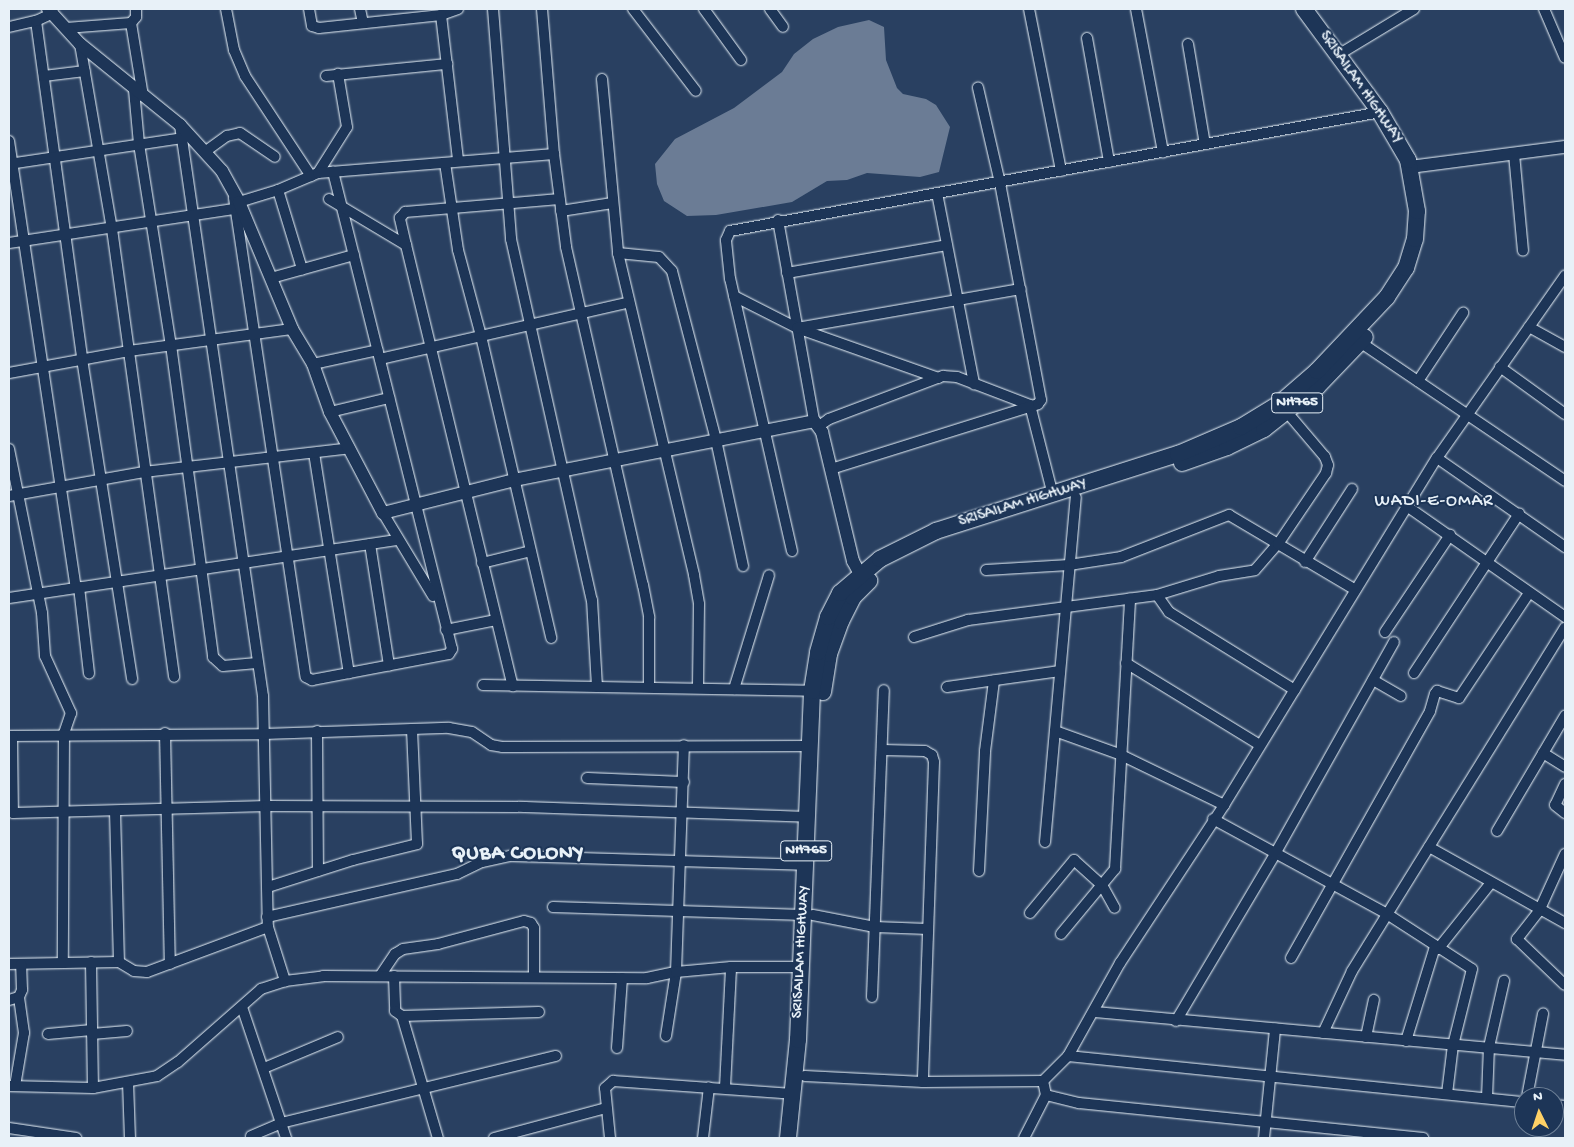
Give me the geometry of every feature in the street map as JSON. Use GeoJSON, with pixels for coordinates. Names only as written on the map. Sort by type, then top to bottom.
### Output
{"type":"FeatureCollection","features":[{"type":"Feature","properties":{"kind":"highway","name":"SRISAILAM HIGHWAY"},"geometry":{"type":"LineString","coordinates":[[788,1138],[793,1094],[801,967],[809,915],[806,865],[812,691],[818,652],[828,617],[840,593],[890,565],[954,534],[1076,498],[1227,447],[1264,429],[1317,387],[1357,339],[1406,268],[1415,238],[1414,166],[1389,108],[1304,9]]}},
{"type":"Feature","properties":{"kind":"highway","name":"SRISAILAM HIGHWAY"},"geometry":{"type":"LineString","coordinates":[[1318,9],[1414,166]]}},
{"type":"Feature","properties":{"kind":"highway","name":"SRISAILAM HIGHWAY"},"geometry":{"type":"LineString","coordinates":[[798,1138],[804,1076],[809,915],[823,691],[829,654],[841,621],[862,580],[906,543],[936,531],[1178,454],[1241,427],[1279,404],[1357,339]]}},
{"type":"Feature","properties":{"kind":"street"},"geometry":{"type":"LineString","coordinates":[[66,28],[131,23],[136,17],[136,9]]}},
{"type":"Feature","properties":{"kind":"street"},"geometry":{"type":"LineString","coordinates":[[226,9],[234,50],[245,76],[314,175]]}},
{"type":"Feature","properties":{"kind":"street"},"geometry":{"type":"LineString","coordinates":[[309,9],[312,26],[319,28],[441,14],[458,9]]}},
{"type":"Feature","properties":{"kind":"street"},"geometry":{"type":"LineString","coordinates":[[360,9],[363,23]]}},
{"type":"Feature","properties":{"kind":"street"},"geometry":{"type":"LineString","coordinates":[[493,9],[512,239],[592,600],[597,687]]}},
{"type":"Feature","properties":{"kind":"street"},"geometry":{"type":"LineString","coordinates":[[542,9],[559,199],[580,312],[649,617],[649,687]]}},
{"type":"Feature","properties":{"kind":"street"},"geometry":{"type":"LineString","coordinates":[[634,9],[696,91]]}},
{"type":"Feature","properties":{"kind":"street"},"geometry":{"type":"LineString","coordinates":[[704,9],[741,60]]}},
{"type":"Feature","properties":{"kind":"street"},"geometry":{"type":"LineString","coordinates":[[770,9],[783,27]]}},
{"type":"Feature","properties":{"kind":"street"},"geometry":{"type":"LineString","coordinates":[[1029,9],[1061,171]]}},
{"type":"Feature","properties":{"kind":"street"},"geometry":{"type":"LineString","coordinates":[[1136,9],[1163,152]]}},
{"type":"Feature","properties":{"kind":"street"},"geometry":{"type":"LineString","coordinates":[[1342,51],[1400,11],[1414,9]]}},
{"type":"Feature","properties":{"kind":"street"},"geometry":{"type":"LineString","coordinates":[[1544,9],[1565,58]]}},
{"type":"Feature","properties":{"kind":"street"},"geometry":{"type":"LineString","coordinates":[[9,27],[36,21],[50,11],[80,44],[206,152],[236,200],[292,329],[313,364],[330,412],[397,540],[438,603]]}},
{"type":"Feature","properties":{"kind":"street"},"geometry":{"type":"LineString","coordinates":[[441,14],[458,160]]}},
{"type":"Feature","properties":{"kind":"street"},"geometry":{"type":"LineString","coordinates":[[36,21],[57,158],[82,359],[119,581],[132,679]]}},
{"type":"Feature","properties":{"kind":"street"},"geometry":{"type":"LineString","coordinates":[[131,23],[139,93],[139,144],[171,345],[216,663],[237,666],[257,663]]}},
{"type":"Feature","properties":{"kind":"street"},"geometry":{"type":"LineString","coordinates":[[1087,38],[1109,162]]}},
{"type":"Feature","properties":{"kind":"street"},"geometry":{"type":"LineString","coordinates":[[80,44],[112,229],[158,575],[174,677]]}},
{"type":"Feature","properties":{"kind":"street"},"geometry":{"type":"LineString","coordinates":[[1188,44],[1205,144]]}},
{"type":"Feature","properties":{"kind":"street"},"geometry":{"type":"LineString","coordinates":[[326,76],[447,64]]}},
{"type":"Feature","properties":{"kind":"street"},"geometry":{"type":"LineString","coordinates":[[44,76],[85,71]]}},
{"type":"Feature","properties":{"kind":"street"},"geometry":{"type":"LineString","coordinates":[[314,175],[347,127],[338,74]]}},
{"type":"Feature","properties":{"kind":"street"},"geometry":{"type":"LineString","coordinates":[[602,79],[612,203],[618,253],[627,302],[665,448],[698,597],[698,688]]}},
{"type":"Feature","properties":{"kind":"street"},"geometry":{"type":"LineString","coordinates":[[830,469],[1038,404],[1041,393],[1000,183],[978,88]]}},
{"type":"Feature","properties":{"kind":"street"},"geometry":{"type":"LineString","coordinates":[[792,551],[734,296],[726,254],[726,240],[730,231],[778,220],[1000,183],[1380,112]]}},
{"type":"Feature","properties":{"kind":"street"},"geometry":{"type":"LineString","coordinates":[[10,164],[99,152],[139,144],[181,132]]}},
{"type":"Feature","properties":{"kind":"street"},"geometry":{"type":"LineString","coordinates":[[181,132],[263,696],[267,806],[268,922],[285,981]]}},
{"type":"Feature","properties":{"kind":"street"},"geometry":{"type":"LineString","coordinates":[[206,152],[227,136],[240,133],[275,157]]}},
{"type":"Feature","properties":{"kind":"street"},"geometry":{"type":"LineString","coordinates":[[9,141],[10,164],[44,367],[88,673]]}},
{"type":"Feature","properties":{"kind":"street"},"geometry":{"type":"LineString","coordinates":[[1414,166],[1565,147]]}},
{"type":"Feature","properties":{"kind":"street"},"geometry":{"type":"LineString","coordinates":[[9,243],[194,216],[236,200],[278,190],[314,175],[445,163],[458,160],[554,154]]}},
{"type":"Feature","properties":{"kind":"street"},"geometry":{"type":"LineString","coordinates":[[1514,154],[1523,251]]}},
{"type":"Feature","properties":{"kind":"street"},"geometry":{"type":"LineString","coordinates":[[445,163],[449,208],[481,336],[551,638]]}},
{"type":"Feature","properties":{"kind":"street"},"geometry":{"type":"LineString","coordinates":[[236,200],[271,458],[306,677],[312,680],[449,654],[452,649],[438,603],[379,354],[333,172]]}},
{"type":"Feature","properties":{"kind":"street"},"geometry":{"type":"LineString","coordinates":[[278,190],[302,269]]}},
{"type":"Feature","properties":{"kind":"street"},"geometry":{"type":"LineString","coordinates":[[937,193],[974,384]]}},
{"type":"Feature","properties":{"kind":"street"},"geometry":{"type":"LineString","coordinates":[[329,199],[406,245]]}},
{"type":"Feature","properties":{"kind":"street"},"geometry":{"type":"LineString","coordinates":[[513,686],[464,492],[406,245],[401,215],[449,208],[559,199]]}},
{"type":"Feature","properties":{"kind":"street"},"geometry":{"type":"LineString","coordinates":[[561,211],[612,203]]}},
{"type":"Feature","properties":{"kind":"street"},"geometry":{"type":"LineString","coordinates":[[778,220],[797,328],[817,424],[862,580]]}},
{"type":"Feature","properties":{"kind":"street"},"geometry":{"type":"LineString","coordinates":[[787,273],[947,244]]}},
{"type":"Feature","properties":{"kind":"street"},"geometry":{"type":"LineString","coordinates":[[618,253],[659,257],[668,263],[672,271],[716,440],[743,566]]}},
{"type":"Feature","properties":{"kind":"street"},"geometry":{"type":"LineString","coordinates":[[271,278],[354,255]]}},
{"type":"Feature","properties":{"kind":"street"},"geometry":{"type":"LineString","coordinates":[[804,1076],[923,1082],[1044,1081],[1068,1056],[1095,1012],[1120,963],[1224,805],[1437,458],[1565,276]]}},
{"type":"Feature","properties":{"kind":"street"},"geometry":{"type":"LineString","coordinates":[[797,328],[1021,289]]}},
{"type":"Feature","properties":{"kind":"street"},"geometry":{"type":"LineString","coordinates":[[734,296],[797,328],[938,378]]}},
{"type":"Feature","properties":{"kind":"street"},"geometry":{"type":"LineString","coordinates":[[313,364],[430,348],[627,302]]}},
{"type":"Feature","properties":{"kind":"street"},"geometry":{"type":"LineString","coordinates":[[1418,381],[1463,313]]}},
{"type":"Feature","properties":{"kind":"street"},"geometry":{"type":"LineString","coordinates":[[1529,327],[1565,347]]}},
{"type":"Feature","properties":{"kind":"street"},"geometry":{"type":"LineString","coordinates":[[9,373],[211,338],[292,329]]}},
{"type":"Feature","properties":{"kind":"street"},"geometry":{"type":"LineString","coordinates":[[1357,339],[1565,481]]}},
{"type":"Feature","properties":{"kind":"street"},"geometry":{"type":"LineString","coordinates":[[1500,368],[1565,414]]}},
{"type":"Feature","properties":{"kind":"street"},"geometry":{"type":"LineString","coordinates":[[383,513],[514,480],[665,448],[766,430],[817,424],[949,375],[1030,406]]}},
{"type":"Feature","properties":{"kind":"street"},"geometry":{"type":"LineString","coordinates":[[330,412],[389,398]]}},
{"type":"Feature","properties":{"kind":"street"},"geometry":{"type":"LineString","coordinates":[[1030,406],[1053,495]]}},
{"type":"Feature","properties":{"kind":"street"},"geometry":{"type":"LineString","coordinates":[[914,637],[968,620],[1157,595],[1219,576],[1254,570],[1278,544],[1326,473],[1328,465],[1325,457],[1286,411]]}},
{"type":"Feature","properties":{"kind":"street"},"geometry":{"type":"LineString","coordinates":[[13,496],[144,472],[189,469],[350,448]]}},
{"type":"Feature","properties":{"kind":"street"},"geometry":{"type":"LineString","coordinates":[[9,449],[13,496],[38,593],[45,656],[70,713],[64,733],[63,961]]}},
{"type":"Feature","properties":{"kind":"street"},"geometry":{"type":"LineString","coordinates":[[314,453],[349,673]]}},
{"type":"Feature","properties":{"kind":"street"},"geometry":{"type":"LineString","coordinates":[[1437,458],[1565,547]]}},
{"type":"Feature","properties":{"kind":"street"},"geometry":{"type":"LineString","coordinates":[[1305,562],[1352,488]]}},
{"type":"Feature","properties":{"kind":"street"},"geometry":{"type":"LineString","coordinates":[[1044,842],[1076,498]]}},
{"type":"Feature","properties":{"kind":"street"},"geometry":{"type":"LineString","coordinates":[[1408,507],[1488,560],[1529,593],[1565,617]]}},
{"type":"Feature","properties":{"kind":"street"},"geometry":{"type":"LineString","coordinates":[[1414,674],[1519,514]]}},
{"type":"Feature","properties":{"kind":"street"},"geometry":{"type":"LineString","coordinates":[[986,570],[1069,565],[1121,557],[1229,516],[1356,590]]}},
{"type":"Feature","properties":{"kind":"street"},"geometry":{"type":"LineString","coordinates":[[1385,632],[1450,535]]}},
{"type":"Feature","properties":{"kind":"street"},"geometry":{"type":"LineString","coordinates":[[9,598],[397,540]]}},
{"type":"Feature","properties":{"kind":"street"},"geometry":{"type":"LineString","coordinates":[[370,544],[389,666]]}},
{"type":"Feature","properties":{"kind":"street"},"geometry":{"type":"LineString","coordinates":[[482,564],[531,551]]}},
{"type":"Feature","properties":{"kind":"street"},"geometry":{"type":"LineString","coordinates":[[734,689],[769,575]]}},
{"type":"Feature","properties":{"kind":"street"},"geometry":{"type":"LineString","coordinates":[[1290,958],[1430,711],[1437,691],[1459,698],[1529,593]]}},
{"type":"Feature","properties":{"kind":"street"},"geometry":{"type":"LineString","coordinates":[[1157,595],[1169,612],[1294,690]]}},
{"type":"Feature","properties":{"kind":"street"},"geometry":{"type":"LineString","coordinates":[[1061,934],[1115,869],[1119,754],[1130,598]]}},
{"type":"Feature","properties":{"kind":"street"},"geometry":{"type":"LineString","coordinates":[[446,630],[496,620]]}},
{"type":"Feature","properties":{"kind":"street"},"geometry":{"type":"LineString","coordinates":[[1323,1033],[1352,971],[1565,628]]}},
{"type":"Feature","properties":{"kind":"street"},"geometry":{"type":"LineString","coordinates":[[1176,1021],[1275,854],[1394,642]]}},
{"type":"Feature","properties":{"kind":"street"},"geometry":{"type":"LineString","coordinates":[[1126,663],[1260,745]]}},
{"type":"Feature","properties":{"kind":"street"},"geometry":{"type":"LineString","coordinates":[[947,687],[1060,671]]}},
{"type":"Feature","properties":{"kind":"street"},"geometry":{"type":"LineString","coordinates":[[1373,680],[1401,696]]}},
{"type":"Feature","properties":{"kind":"street"},"geometry":{"type":"LineString","coordinates":[[979,871],[984,751],[994,681]]}},
{"type":"Feature","properties":{"kind":"street"},"geometry":{"type":"LineString","coordinates":[[483,685],[812,691]]}},
{"type":"Feature","properties":{"kind":"street"},"geometry":{"type":"LineString","coordinates":[[872,997],[884,690]]}},
{"type":"Feature","properties":{"kind":"street"},"geometry":{"type":"LineString","coordinates":[[1497,831],[1565,716]]}},
{"type":"Feature","properties":{"kind":"street"},"geometry":{"type":"LineString","coordinates":[[808,817],[524,807],[267,806],[11,813],[11,736],[64,733],[264,734],[461,728],[502,747],[810,746]]}},
{"type":"Feature","properties":{"kind":"street"},"geometry":{"type":"LineString","coordinates":[[268,887],[318,871],[413,847],[418,840],[412,729]]}},
{"type":"Feature","properties":{"kind":"street"},"geometry":{"type":"LineString","coordinates":[[317,731],[318,871]]}},
{"type":"Feature","properties":{"kind":"street"},"geometry":{"type":"LineString","coordinates":[[1055,731],[1119,754],[1224,805]]}},
{"type":"Feature","properties":{"kind":"street"},"geometry":{"type":"LineString","coordinates":[[165,733],[170,964]]}},
{"type":"Feature","properties":{"kind":"street"},"geometry":{"type":"LineString","coordinates":[[666,1036],[676,972],[684,812],[684,745]]}},
{"type":"Feature","properties":{"kind":"street"},"geometry":{"type":"LineString","coordinates":[[883,750],[925,751],[932,755],[934,762],[923,1082]]}},
{"type":"Feature","properties":{"kind":"street"},"geometry":{"type":"LineString","coordinates":[[1543,752],[1565,767]]}},
{"type":"Feature","properties":{"kind":"street"},"geometry":{"type":"LineString","coordinates":[[587,778],[684,782]]}},
{"type":"Feature","properties":{"kind":"street"},"geometry":{"type":"LineString","coordinates":[[1565,784],[1555,806],[1565,813]]}},
{"type":"Feature","properties":{"kind":"street"},"geometry":{"type":"LineString","coordinates":[[116,811],[119,962]]}},
{"type":"Feature","properties":{"kind":"street"},"geometry":{"type":"LineString","coordinates":[[1213,819],[1387,914],[1436,948],[1472,969],[1453,1045],[1447,1094]]}},
{"type":"Feature","properties":{"kind":"street"},"geometry":{"type":"LineString","coordinates":[[1429,847],[1490,884],[1565,923]]}},
{"type":"Feature","properties":{"kind":"street"},"geometry":{"type":"LineString","coordinates":[[1565,854],[1539,911],[1516,939],[1565,985]]}},
{"type":"Feature","properties":{"kind":"street"},"geometry":{"type":"LineString","coordinates":[[9,964],[63,961],[119,962],[134,970],[147,972],[268,922],[456,874],[482,862],[510,856],[613,857],[682,862],[806,865]]}},
{"type":"Feature","properties":{"kind":"street"},"geometry":{"type":"LineString","coordinates":[[1030,913],[1074,860],[1102,885],[1115,908]]}},
{"type":"Feature","properties":{"kind":"street"},"geometry":{"type":"LineString","coordinates":[[1406,1041],[1436,948],[1490,884]]}},
{"type":"Feature","properties":{"kind":"street"},"geometry":{"type":"LineString","coordinates":[[553,907],[678,913],[809,915],[875,928],[928,929]]}},
{"type":"Feature","properties":{"kind":"street"},"geometry":{"type":"LineString","coordinates":[[380,976],[395,954],[403,949],[438,944],[524,921],[531,923],[534,928],[534,976]]}},
{"type":"Feature","properties":{"kind":"street"},"geometry":{"type":"LineString","coordinates":[[91,962],[93,1088]]}},
{"type":"Feature","properties":{"kind":"street"},"geometry":{"type":"LineString","coordinates":[[21,964],[20,997],[24,1033],[12,1086],[93,1088],[157,1076],[178,1062],[261,989],[285,981],[323,976],[647,978],[676,972],[732,967],[801,967]]}},
{"type":"Feature","properties":{"kind":"street"},"geometry":{"type":"LineString","coordinates":[[725,1087],[732,967]]}},
{"type":"Feature","properties":{"kind":"street"},"geometry":{"type":"LineString","coordinates":[[394,976],[395,1011],[402,1016],[539,1012]]}},
{"type":"Feature","properties":{"kind":"street"},"geometry":{"type":"LineString","coordinates":[[617,1048],[622,978]]}},
{"type":"Feature","properties":{"kind":"street"},"geometry":{"type":"LineString","coordinates":[[1487,1098],[1489,1047],[1504,981]]}},
{"type":"Feature","properties":{"kind":"street"},"geometry":{"type":"LineString","coordinates":[[9,1000],[20,997]]}},
{"type":"Feature","properties":{"kind":"street"},"geometry":{"type":"LineString","coordinates":[[1366,1037],[1374,1000]]}},
{"type":"Feature","properties":{"kind":"street"},"geometry":{"type":"LineString","coordinates":[[242,1007],[286,1138]]}},
{"type":"Feature","properties":{"kind":"street"},"geometry":{"type":"LineString","coordinates":[[1095,1012],[1176,1021],[1565,1055]]}},
{"type":"Feature","properties":{"kind":"street"},"geometry":{"type":"LineString","coordinates":[[1529,1087],[1543,1014]]}},
{"type":"Feature","properties":{"kind":"street"},"geometry":{"type":"LineString","coordinates":[[402,1016],[421,1088],[438,1138]]}},
{"type":"Feature","properties":{"kind":"street"},"geometry":{"type":"LineString","coordinates":[[1264,1138],[1268,1077],[1274,1029]]}},
{"type":"Feature","properties":{"kind":"street"},"geometry":{"type":"LineString","coordinates":[[48,1034],[127,1031]]}},
{"type":"Feature","properties":{"kind":"street"},"geometry":{"type":"LineString","coordinates":[[264,1068],[338,1037]]}},
{"type":"Feature","properties":{"kind":"street"},"geometry":{"type":"LineString","coordinates":[[251,1136],[280,1123],[556,1056]]}},
{"type":"Feature","properties":{"kind":"street"},"geometry":{"type":"LineString","coordinates":[[1068,1056],[1514,1101]]}},
{"type":"Feature","properties":{"kind":"street"},"geometry":{"type":"LineString","coordinates":[[610,1138],[605,1088],[613,1081],[725,1087],[793,1094]]}},
{"type":"Feature","properties":{"kind":"street"},"geometry":{"type":"LineString","coordinates":[[1024,1138],[1046,1095],[1044,1081]]}},
{"type":"Feature","properties":{"kind":"street"},"geometry":{"type":"LineString","coordinates":[[128,1082],[130,1138]]}},
{"type":"Feature","properties":{"kind":"street"},"geometry":{"type":"LineString","coordinates":[[704,1138],[709,1087]]}},
{"type":"Feature","properties":{"kind":"street"},"geometry":{"type":"LineString","coordinates":[[1046,1095],[1079,1104],[1423,1138]]}},
{"type":"Feature","properties":{"kind":"street"},"geometry":{"type":"LineString","coordinates":[[494,1138],[606,1108]]}},
{"type":"Feature","properties":{"kind":"street"},"geometry":{"type":"LineString","coordinates":[[9,1128],[76,1138]]}},
{"type":"Feature","properties":{"kind":"water"},"geometry":{"type":"Polygon","coordinates":[[[869,20],[884,27],[886,60],[897,88],[903,94],[926,99],[936,105],[950,127],[939,172],[920,177],[867,173],[847,180],[827,181],[792,202],[716,215],[687,216],[664,201],[657,184],[655,164],[675,139],[734,108],[782,72],[794,54],[813,39],[838,27],[869,20]]]}},
{"type":"Feature","properties":{"kind":"district","name":"WADI-E-OMAR"},"geometry":{"type":"Point","coordinates":[1434,502]}},
{"type":"Feature","properties":{"kind":"district","name":"QUBA COLONY"},"geometry":{"type":"Point","coordinates":[518,855]}}]}
